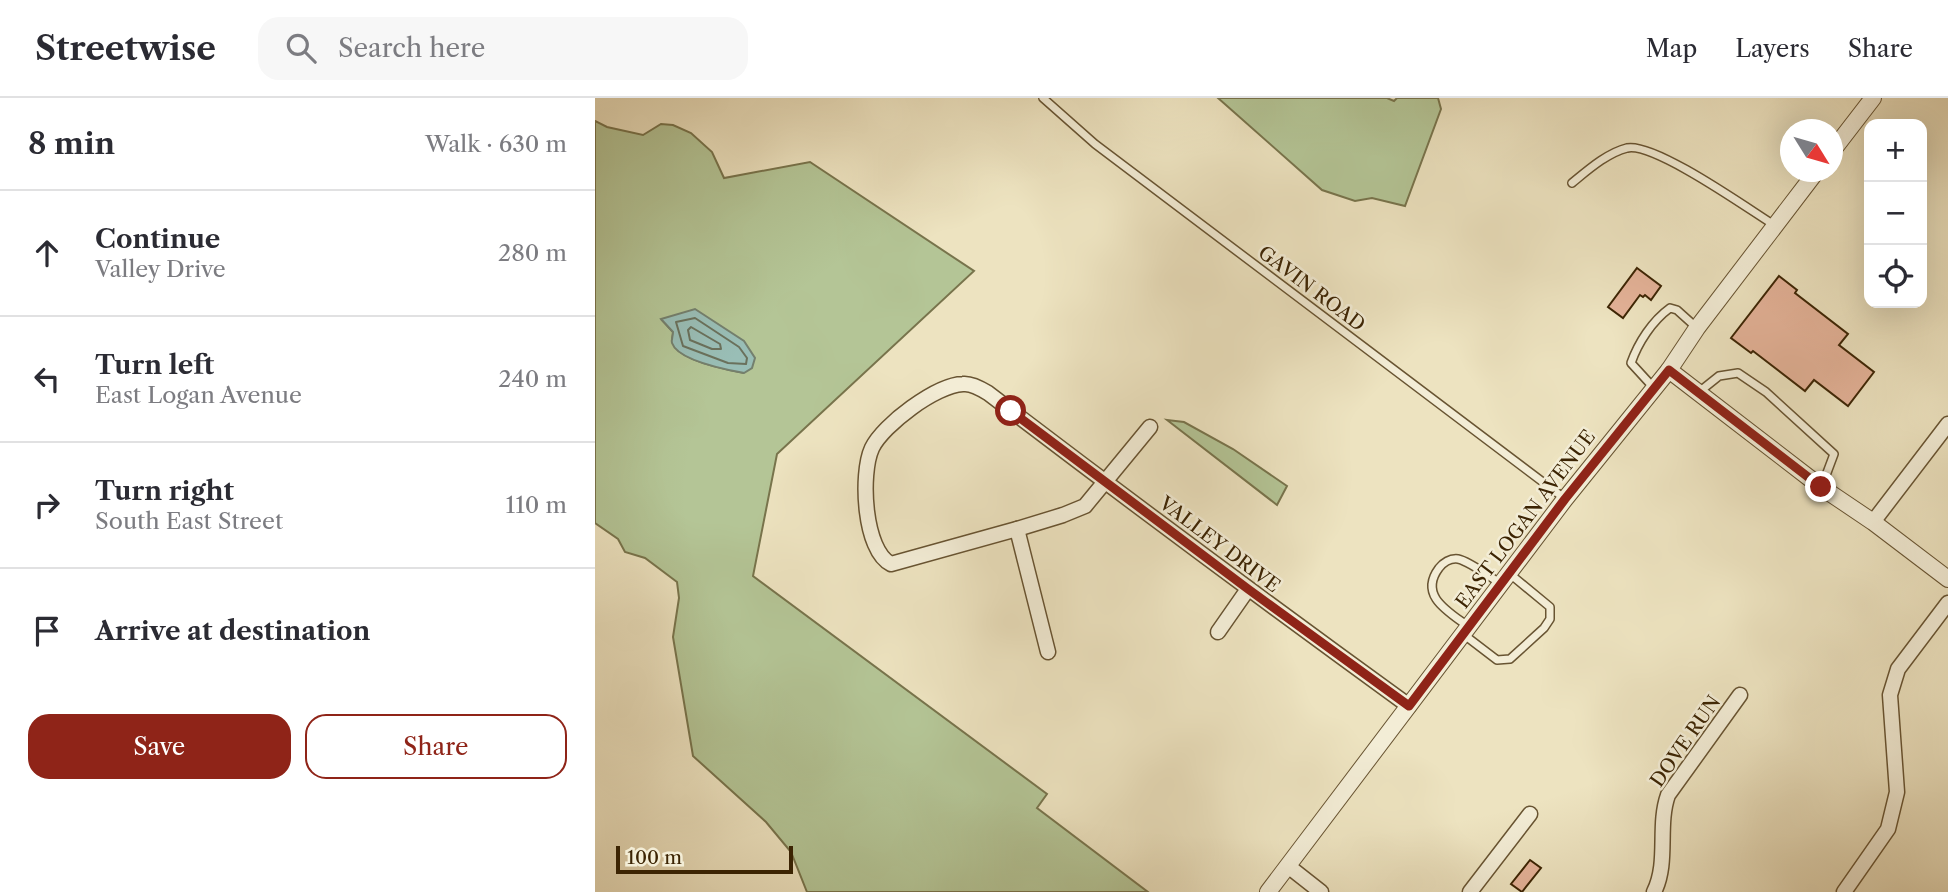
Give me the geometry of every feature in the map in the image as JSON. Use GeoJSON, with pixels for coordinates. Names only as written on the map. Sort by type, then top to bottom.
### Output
{"type":"FeatureCollection","features":[{"type":"Feature","properties":{"kind":"street"},"geometry":{"type":"LineString","coordinates":[[1843,136],[1873,98]]}},
{"type":"Feature","properties":{"kind":"street","name":"EAST LOGAN AVENUE"},"geometry":{"type":"LineString","coordinates":[[1268,892],[1565,499],[1669,370],[1697,328],[1808,182]]}},
{"type":"Feature","properties":{"kind":"street"},"geometry":{"type":"LineString","coordinates":[[1669,370],[1821,487],[1873,522],[1948,579]]}},
{"type":"Feature","properties":{"kind":"street","name":"VALLEY DRIVE"},"geometry":{"type":"LineString","coordinates":[[1017,529],[891,564],[880,557],[868,525],[866,474],[871,449],[884,431],[919,403],[951,386],[964,383],[978,387],[1409,706]]}},
{"type":"Feature","properties":{"kind":"street"},"geometry":{"type":"LineString","coordinates":[[1873,522],[1948,424]]}},
{"type":"Feature","properties":{"kind":"street"},"geometry":{"type":"LineString","coordinates":[[1048,652],[1017,529],[1085,506],[1150,427]]}},
{"type":"Feature","properties":{"kind":"street"},"geometry":{"type":"LineString","coordinates":[[1218,632],[1248,589]]}},
{"type":"Feature","properties":{"kind":"street"},"geometry":{"type":"LineString","coordinates":[[1844,892],[1888,830],[1897,792],[1890,695],[1898,669],[1948,603]]}},
{"type":"Feature","properties":{"kind":"street","name":"DOVE RUN"},"geometry":{"type":"LineString","coordinates":[[1654,892],[1658,884],[1663,849],[1662,811],[1668,795],[1740,695]]}},
{"type":"Feature","properties":{"kind":"street"},"geometry":{"type":"LineString","coordinates":[[1470,892],[1530,814]]}},
{"type":"Feature","properties":{"kind":"street"},"geometry":{"type":"LineString","coordinates":[[1288,866],[1321,892]]}},
{"type":"Feature","properties":{"kind":"lane","name":"GAVIN ROAD"},"geometry":{"type":"LineString","coordinates":[[1043,98],[1095,144],[1565,499]]}},
{"type":"Feature","properties":{"kind":"lane"},"geometry":{"type":"LineString","coordinates":[[1572,183],[1594,165],[1626,148],[1639,148],[1675,163],[1775,226]]}},
{"type":"Feature","properties":{"kind":"lane"},"geometry":{"type":"LineString","coordinates":[[1653,387],[1631,363],[1655,322],[1670,308],[1677,310],[1697,328]]}},
{"type":"Feature","properties":{"kind":"lane"},"geometry":{"type":"LineString","coordinates":[[1698,393],[1719,376],[1738,373],[1766,392],[1834,454],[1821,487]]}},
{"type":"Feature","properties":{"kind":"lane"},"geometry":{"type":"LineString","coordinates":[[1460,559],[1505,579],[1550,607],[1550,619],[1544,628],[1510,659],[1497,660],[1433,597],[1431,588],[1440,566],[1448,560],[1460,559]]}},
{"type":"Feature","properties":{"kind":"green space"},"geometry":{"type":"Polygon","coordinates":[[[1218,98],[1387,98],[1394,101],[1397,98],[1438,98],[1441,109],[1405,206],[1372,198],[1355,201],[1322,190],[1218,98]]]}},
{"type":"Feature","properties":{"kind":"green space"},"geometry":{"type":"Polygon","coordinates":[[[595,121],[607,127],[643,135],[661,124],[673,125],[691,133],[712,152],[724,178],[810,162],[974,271],[777,454],[753,576],[1047,794],[1037,808],[1148,892],[807,892],[791,852],[766,822],[693,756],[673,637],[679,598],[677,582],[645,558],[625,552],[618,539],[595,523],[595,121]],[[661,319],[673,332],[672,342],[684,355],[704,364],[744,373],[661,319]]]}},
{"type":"Feature","properties":{"kind":"green space"},"geometry":{"type":"Polygon","coordinates":[[[1167,420],[1184,422],[1233,449],[1287,486],[1277,505],[1167,420]]]}},
{"type":"Feature","properties":{"kind":"water"},"geometry":{"type":"Polygon","coordinates":[[[695,309],[744,341],[755,358],[752,368],[744,373],[716,367],[693,360],[676,349],[672,342],[673,332],[661,319],[695,309]]]}},
{"type":"Feature","properties":{"kind":"building"},"geometry":{"type":"Polygon","coordinates":[[[1637,268],[1661,286],[1651,300],[1640,295],[1623,318],[1608,307],[1637,268]]]}},
{"type":"Feature","properties":{"kind":"building"},"geometry":{"type":"Polygon","coordinates":[[[1779,276],[1797,290],[1795,293],[1848,334],[1839,345],[1874,372],[1848,406],[1814,380],[1805,391],[1753,351],[1751,353],[1731,338],[1779,276]]]}},
{"type":"Feature","properties":{"kind":"building"},"geometry":{"type":"Polygon","coordinates":[[[1530,860],[1541,868],[1522,892],[1511,884],[1530,860]]]}},
{"type":"Feature","properties":{"kind":"route"},"geometry":{"type":"LineString","coordinates":[[1011,411],[1409,706],[1565,499],[1669,370],[1821,487]]}}]}
